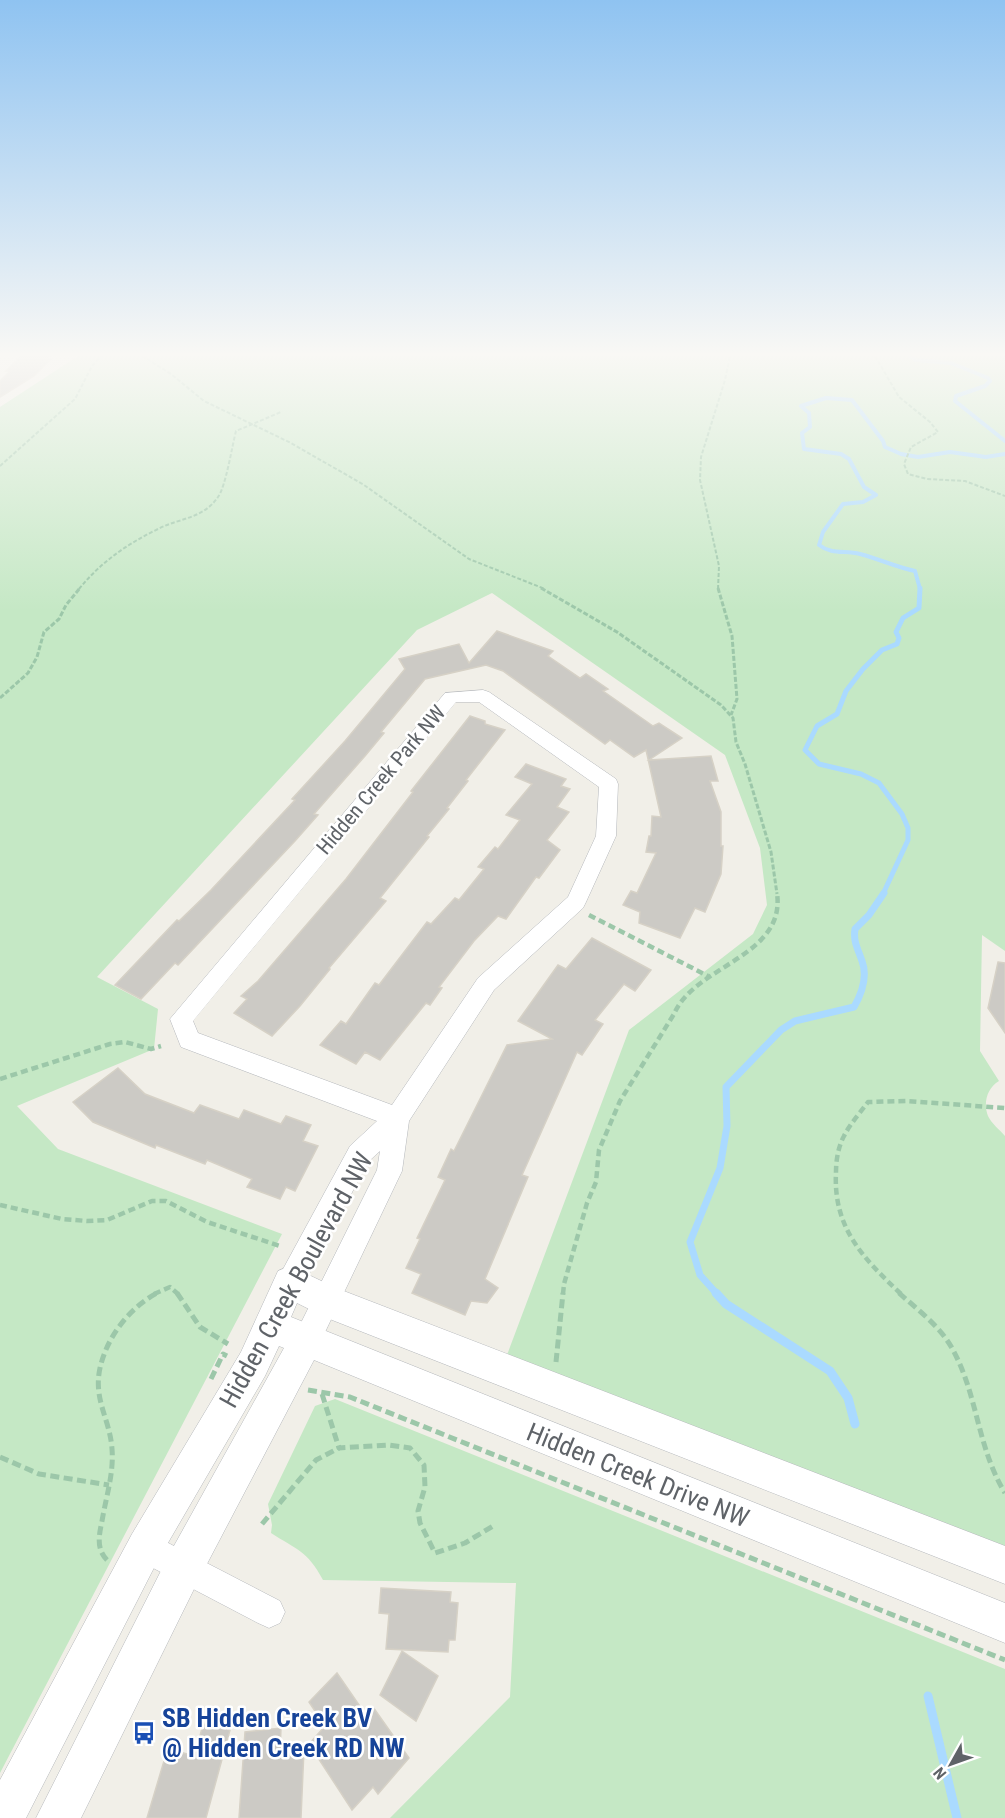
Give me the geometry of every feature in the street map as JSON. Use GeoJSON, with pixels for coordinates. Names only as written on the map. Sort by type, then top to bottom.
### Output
{"type":"FeatureCollection","features":[{"type":"Feature","properties":{"kind":"street","name":"Hidden Creek Park NW"},"geometry":{"type":"LineString","coordinates":[[483,696],[609,784],[606,836],[576,902],[486,984],[397,1118],[189,1040],[182,1018],[451,697],[483,696]]}},
{"type":"Feature","properties":{"kind":"street","name":"Hidden Creek Boulevard NW"},"geometry":{"type":"LineString","coordinates":[[3,1818],[145,1547],[253,1364],[290,1282],[359,1154],[397,1118]]}},
{"type":"Feature","properties":{"kind":"street","name":"Hidden Creek Boulevard NW"},"geometry":{"type":"LineString","coordinates":[[58,1818],[183,1567],[327,1300],[389,1171],[397,1118]]}},
{"type":"Feature","properties":{"kind":"street"},"geometry":{"type":"LineString","coordinates":[[290,1282],[327,1300],[1005,1565]]}},
{"type":"Feature","properties":{"kind":"street","name":"Hidden Creek Drive NW"},"geometry":{"type":"LineString","coordinates":[[271,1326],[1005,1623]]}},
{"type":"Feature","properties":{"kind":"street"},"geometry":{"type":"LineString","coordinates":[[145,1547],[268,1612]]}},
{"type":"Feature","properties":{"kind":"path"},"geometry":{"type":"LineString","coordinates":[[1,465],[28,441]]}},
{"type":"Feature","properties":{"kind":"path"},"geometry":{"type":"LineString","coordinates":[[0,698],[28,673],[37,657],[44,632],[59,619],[66,605],[88,578],[122,548],[161,527],[194,517],[213,503],[221,492],[234,441]]}},
{"type":"Feature","properties":{"kind":"path"},"geometry":{"type":"LineString","coordinates":[[286,441],[364,485],[469,559],[549,591],[570,606],[617,632],[731,714]]}},
{"type":"Feature","properties":{"kind":"path"},"geometry":{"type":"LineString","coordinates":[[556,1362],[561,1332],[564,1284],[587,1203],[596,1182],[599,1150],[612,1116],[679,1002],[708,976],[740,957],[766,936],[776,914],[778,901],[771,852],[746,764],[736,742],[731,714],[737,699],[732,636],[718,591],[719,566],[700,480],[701,457],[706,441]]}},
{"type":"Feature","properties":{"kind":"path"},"geometry":{"type":"LineString","coordinates":[[922,441],[912,444],[907,451],[904,465],[908,474],[927,479],[965,480],[1005,496]]}},
{"type":"Feature","properties":{"kind":"path"},"geometry":{"type":"LineString","coordinates":[[586,914],[708,976]]}},
{"type":"Feature","properties":{"kind":"path"},"geometry":{"type":"LineString","coordinates":[[0,1079],[110,1044],[125,1042],[150,1048],[161,1046]]}},
{"type":"Feature","properties":{"kind":"path"},"geometry":{"type":"LineString","coordinates":[[1005,1108],[906,1101],[868,1102],[845,1136],[839,1150],[834,1179],[837,1211],[843,1227],[872,1267],[938,1331],[951,1348],[968,1384],[984,1456],[993,1477],[1005,1493]]}},
{"type":"Feature","properties":{"kind":"path"},"geometry":{"type":"LineString","coordinates":[[0,1205],[22,1208],[70,1222],[102,1221],[128,1209],[158,1200],[176,1203],[196,1218],[280,1246]]}},
{"type":"Feature","properties":{"kind":"path"},"geometry":{"type":"LineString","coordinates":[[110,1563],[102,1555],[99,1542],[109,1485],[112,1450],[99,1401],[98,1372],[120,1325],[137,1306],[156,1291],[170,1287],[184,1300],[193,1319],[210,1337],[228,1344]]}},
{"type":"Feature","properties":{"kind":"path"},"geometry":{"type":"LineString","coordinates":[[303,1388],[322,1394],[334,1392],[350,1397],[1005,1660]]}},
{"type":"Feature","properties":{"kind":"path"},"geometry":{"type":"LineString","coordinates":[[322,1394],[339,1448]]}},
{"type":"Feature","properties":{"kind":"path"},"geometry":{"type":"LineString","coordinates":[[262,1524],[316,1460],[339,1448],[389,1445],[410,1448],[424,1465],[425,1487],[418,1511],[420,1523],[435,1553],[465,1543],[493,1526]]}},
{"type":"Feature","properties":{"kind":"path"},"geometry":{"type":"LineString","coordinates":[[0,1457],[9,1463],[43,1476],[109,1485]]}},
{"type":"Feature","properties":{"kind":"green space"},"geometry":{"type":"Polygon","coordinates":[[[0,441],[1005,441],[1005,951],[982,935],[980,1051],[999,1081],[987,1096],[988,1116],[1005,1136],[1005,1546],[507,1355],[629,1030],[753,934],[767,905],[760,848],[725,755],[492,593],[417,630],[97,977],[158,1009],[154,1049],[17,1106],[58,1149],[282,1234],[0,1773],[0,441]]]}},
{"type":"Feature","properties":{"kind":"green space"},"geometry":{"type":"Polygon","coordinates":[[[335,1399],[1005,1669],[1005,1818],[390,1818],[510,1697],[516,1583],[323,1580],[306,1556],[271,1533],[272,1525],[268,1504],[315,1406],[335,1399]]]}},
{"type":"Feature","properties":{"kind":"building"},"geometry":{"type":"Polygon","coordinates":[[[497,631],[553,651],[548,656],[580,678],[586,674],[608,689],[603,691],[653,726],[659,723],[682,738],[649,760],[711,756],[718,781],[710,781],[721,812],[721,846],[723,846],[721,874],[705,912],[695,908],[680,938],[639,923],[640,912],[623,905],[631,891],[637,893],[656,853],[646,852],[649,836],[651,836],[652,816],[661,817],[646,750],[634,757],[610,740],[605,744],[503,671],[486,665],[425,679],[381,732],[384,733],[314,814],[318,815],[178,965],[175,963],[141,999],[115,985],[177,920],[179,921],[211,890],[295,800],[292,799],[345,741],[405,669],[399,659],[459,644],[469,663],[497,631]]]}},
{"type":"Feature","properties":{"kind":"building"},"geometry":{"type":"Polygon","coordinates":[[[470,716],[485,721],[485,724],[505,730],[466,780],[468,781],[447,808],[449,809],[427,836],[429,837],[380,898],[386,901],[300,1006],[272,1036],[234,1013],[247,999],[241,996],[258,981],[346,879],[470,716]]]}},
{"type":"Feature","properties":{"kind":"building"},"geometry":{"type":"Polygon","coordinates":[[[526,764],[566,779],[561,786],[570,789],[557,807],[569,812],[547,840],[560,850],[539,878],[536,877],[506,919],[498,916],[474,941],[439,987],[442,988],[430,1005],[426,1003],[380,1060],[365,1052],[356,1064],[320,1045],[341,1021],[346,1024],[375,983],[379,985],[427,922],[431,924],[455,898],[459,900],[484,869],[478,867],[495,847],[498,849],[520,820],[506,815],[532,784],[515,777],[526,764]]]}},
{"type":"Feature","properties":{"kind":"building"},"geometry":{"type":"Polygon","coordinates":[[[592,938],[651,970],[635,991],[624,984],[595,1020],[603,1024],[582,1055],[577,1052],[522,1175],[528,1177],[485,1279],[498,1288],[487,1303],[471,1301],[465,1315],[412,1293],[421,1274],[406,1268],[420,1239],[417,1238],[445,1180],[438,1177],[451,1149],[454,1151],[507,1045],[552,1039],[518,1021],[558,965],[566,969],[592,938]]]}},
{"type":"Feature","properties":{"kind":"building"},"geometry":{"type":"Polygon","coordinates":[[[998,962],[1005,963],[1005,1033],[988,1008],[998,962]]]}},
{"type":"Feature","properties":{"kind":"building"},"geometry":{"type":"Polygon","coordinates":[[[118,1068],[145,1094],[194,1113],[200,1105],[239,1119],[244,1110],[281,1124],[286,1116],[311,1125],[303,1141],[318,1146],[295,1191],[286,1187],[280,1199],[247,1187],[252,1179],[207,1160],[205,1164],[156,1145],[155,1148],[93,1122],[73,1102],[118,1068]]]}},
{"type":"Feature","properties":{"kind":"building"},"geometry":{"type":"Polygon","coordinates":[[[381,1588],[451,1592],[450,1602],[458,1603],[455,1640],[449,1640],[448,1652],[386,1649],[389,1614],[379,1613],[381,1588]]]}},
{"type":"Feature","properties":{"kind":"building"},"geometry":{"type":"Polygon","coordinates":[[[402,1651],[438,1676],[416,1721],[380,1695],[402,1651]]]}},
{"type":"Feature","properties":{"kind":"building"},"geometry":{"type":"Polygon","coordinates":[[[337,1673],[368,1718],[373,1707],[409,1758],[378,1794],[373,1787],[352,1810],[309,1744],[325,1726],[309,1702],[337,1673]]]}},
{"type":"Feature","properties":{"kind":"building"},"geometry":{"type":"Polygon","coordinates":[[[203,1724],[230,1730],[206,1818],[147,1818],[164,1761],[176,1751],[195,1756],[203,1724]]]}},
{"type":"Feature","properties":{"kind":"building"},"geometry":{"type":"Polygon","coordinates":[[[281,1728],[280,1752],[304,1749],[301,1818],[239,1818],[245,1732],[281,1728]]]}},
{"type":"Feature","properties":{"kind":"waterway"},"geometry":{"type":"LineString","coordinates":[[803,441],[804,449],[841,454],[849,459],[864,487],[876,495],[863,502],[843,504],[823,532],[819,545],[829,550],[860,554],[915,571],[920,589]]}},
{"type":"Feature","properties":{"kind":"waterway"},"geometry":{"type":"LineString","coordinates":[[883,441],[885,447],[901,454],[918,457],[950,452],[986,457],[1005,454]]}},
{"type":"Feature","properties":{"kind":"waterway"},"geometry":{"type":"LineString","coordinates":[[883,894],[908,840],[908,828],[902,814],[879,783],[861,774],[819,764],[805,750],[817,726],[837,714],[846,691],[863,669],[882,650],[897,644],[899,638],[896,632],[903,618],[919,608],[920,589]]}},
{"type":"Feature","properties":{"kind":"waterway"},"geometry":{"type":"LineString","coordinates":[[717,1294],[700,1275],[690,1242],[720,1168],[727,1126],[726,1087],[781,1030],[795,1021],[854,1007],[862,991],[864,979],[864,967],[855,942],[855,929],[869,915],[884,893]]}},
{"type":"Feature","properties":{"kind":"waterway"},"geometry":{"type":"LineString","coordinates":[[716,1293],[726,1304],[830,1371],[848,1398],[855,1424]]}},
{"type":"Feature","properties":{"kind":"waterway"},"geometry":{"type":"LineString","coordinates":[[928,1696],[957,1818]]}},
{"type":"Feature","properties":{"kind":"place","name":"SB Hidden Creek BV @ Hidden Creek RD NW"},"geometry":{"type":"Point","coordinates":[144,1733]}}]}
